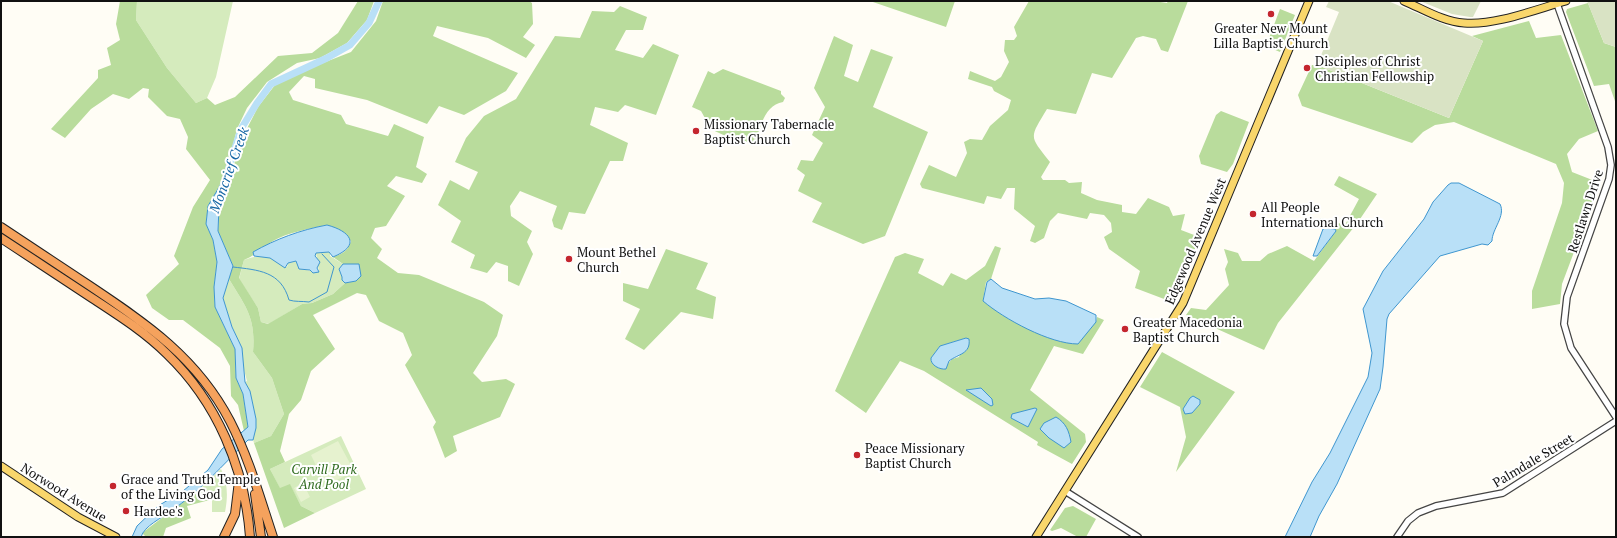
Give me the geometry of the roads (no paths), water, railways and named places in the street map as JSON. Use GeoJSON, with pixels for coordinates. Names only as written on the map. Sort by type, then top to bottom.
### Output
{"type":"FeatureCollection","features":[{"type":"Feature","properties":{"kind":"highway"},"geometry":{"type":"LineString","coordinates":[[1,228],[138,318],[181,354],[198,373],[230,421],[258,485],[273,537]]}},
{"type":"Feature","properties":{"kind":"highway"},"geometry":{"type":"LineString","coordinates":[[1,238],[124,319],[157,344],[194,384],[222,430],[235,463],[246,504],[250,537]]}},
{"type":"Feature","properties":{"kind":"highway"},"geometry":{"type":"LineString","coordinates":[[244,453],[255,490],[261,537]]}},
{"type":"Feature","properties":{"kind":"highway"},"geometry":{"type":"LineString","coordinates":[[224,537],[233,520],[236,508],[239,474]]}},
{"type":"Feature","properties":{"kind":"main road","name":"Edgewood Avenue West"},"geometry":{"type":"LineString","coordinates":[[1036,537],[1171,323],[1188,293],[1309,1]]}},
{"type":"Feature","properties":{"kind":"main road"},"geometry":{"type":"LineString","coordinates":[[1404,1],[1449,20],[1473,24],[1491,22],[1557,2],[1566,1]]}},
{"type":"Feature","properties":{"kind":"main road","name":"Norwood Avenue"},"geometry":{"type":"LineString","coordinates":[[1,466],[78,517],[116,537]]}},
{"type":"Feature","properties":{"kind":"street","name":"Restlawn Drive"},"geometry":{"type":"LineString","coordinates":[[1557,2],[1608,147],[1610,165],[1607,187],[1566,304],[1565,330],[1574,353],[1616,417]]}},
{"type":"Feature","properties":{"kind":"street","name":"Palmdale Street"},"geometry":{"type":"LineString","coordinates":[[1397,537],[1408,521],[1418,513],[1436,506],[1503,494],[1616,421]]}},
{"type":"Feature","properties":{"kind":"street"},"geometry":{"type":"LineString","coordinates":[[1065,491],[1138,537]]}},
{"type":"Feature","properties":{"kind":"water"},"geometry":{"type":"Polygon","coordinates":[[[225,177],[230,180],[219,207],[218,231],[233,266],[223,298],[232,327],[242,348],[245,382],[250,391],[256,419],[256,428],[253,440],[248,440],[202,486],[182,503],[149,526],[141,537],[132,537],[137,526],[158,506],[183,491],[208,470],[222,449],[248,427],[243,394],[236,378],[235,349],[215,307],[214,287],[217,262],[213,240],[206,224],[208,206],[225,177]]]}},
{"type":"Feature","properties":{"kind":"water"},"geometry":{"type":"Polygon","coordinates":[[[1451,183],[1459,183],[1500,204],[1500,218],[1492,241],[1488,245],[1482,244],[1440,256],[1389,314],[1387,319],[1380,389],[1337,484],[1319,516],[1310,537],[1285,537],[1312,482],[1330,453],[1368,377],[1372,353],[1363,309],[1383,271],[1424,219],[1433,202],[1451,183]]]}},
{"type":"Feature","properties":{"kind":"water"},"geometry":{"type":"Polygon","coordinates":[[[327,225],[342,231],[350,239],[350,243],[348,248],[333,257],[329,252],[316,253],[315,256],[320,262],[317,268],[319,272],[313,273],[310,270],[299,269],[296,261],[288,263],[285,268],[270,258],[254,256],[253,252],[279,239],[298,232],[327,225]]]}},
{"type":"Feature","properties":{"kind":"water"},"geometry":{"type":"Polygon","coordinates":[[[1323,229],[1335,229],[1336,231],[1317,256],[1313,256],[1323,229]]]}},
{"type":"Feature","properties":{"kind":"water"},"geometry":{"type":"Polygon","coordinates":[[[343,264],[359,264],[361,276],[356,281],[345,283],[342,280],[339,269],[343,264]]]}},
{"type":"Feature","properties":{"kind":"water"},"geometry":{"type":"Polygon","coordinates":[[[991,279],[1002,288],[1035,299],[1049,298],[1066,301],[1096,315],[1096,322],[1078,344],[1054,340],[1041,335],[1015,323],[983,301],[987,282],[991,279]]]}},
{"type":"Feature","properties":{"kind":"water"},"geometry":{"type":"Polygon","coordinates":[[[966,338],[969,339],[968,348],[966,351],[949,361],[946,369],[938,368],[932,363],[931,358],[940,346],[966,338]]]}},
{"type":"Feature","properties":{"kind":"water"},"geometry":{"type":"Polygon","coordinates":[[[981,388],[992,399],[993,405],[991,406],[966,390],[981,388]]]}},
{"type":"Feature","properties":{"kind":"water"},"geometry":{"type":"Polygon","coordinates":[[[1193,396],[1200,400],[1200,404],[1192,413],[1185,414],[1183,409],[1193,396]]]}},
{"type":"Feature","properties":{"kind":"water"},"geometry":{"type":"Polygon","coordinates":[[[1035,408],[1037,409],[1028,427],[1011,418],[1012,414],[1035,408]]]}},
{"type":"Feature","properties":{"kind":"water"},"geometry":{"type":"Polygon","coordinates":[[[1056,417],[1065,425],[1070,438],[1071,442],[1064,448],[1049,438],[1040,429],[1044,423],[1056,417]]]}},
{"type":"Feature","properties":{"kind":"waterway","name":"Moncrief Creek"},"geometry":{"type":"LineString","coordinates":[[223,186],[228,177],[229,167],[241,129],[271,84],[327,58],[350,45],[369,23],[379,1]]}},
{"type":"Feature","properties":{"kind":"waterway"},"geometry":{"type":"LineString","coordinates":[[233,267],[251,269],[267,274],[280,283],[289,300],[309,302],[327,292],[334,267],[322,254]]}},
{"type":"Feature","properties":{"kind":"place","name":"Greater New Mount Lilla Baptist Church"},"geometry":{"type":"Point","coordinates":[1271,14]}},
{"type":"Feature","properties":{"kind":"place","name":"Disciples of Christ Christian Fellowship"},"geometry":{"type":"Point","coordinates":[1307,68]}},
{"type":"Feature","properties":{"kind":"place","name":"Missionary Tabernacle Baptist Church"},"geometry":{"type":"Point","coordinates":[696,131]}},
{"type":"Feature","properties":{"kind":"place","name":"All People International Church"},"geometry":{"type":"Point","coordinates":[1253,214]}},
{"type":"Feature","properties":{"kind":"place","name":"Mount Bethel Church"},"geometry":{"type":"Point","coordinates":[569,259]}},
{"type":"Feature","properties":{"kind":"place","name":"Greater Macedonia Baptist Church"},"geometry":{"type":"Point","coordinates":[1125,329]}},
{"type":"Feature","properties":{"kind":"place","name":"Peace Missionary Baptist Church"},"geometry":{"type":"Point","coordinates":[857,455]}},
{"type":"Feature","properties":{"kind":"place","name":"Grace and Truth Temple of the Living God"},"geometry":{"type":"Point","coordinates":[113,486]}},
{"type":"Feature","properties":{"kind":"place","name":"Hardee's"},"geometry":{"type":"Point","coordinates":[126,511]}},
{"type":"Feature","properties":{"kind":"park label","name":"Carvill Park And Pool"},"geometry":{"type":"Point","coordinates":[324,476]}}]}
